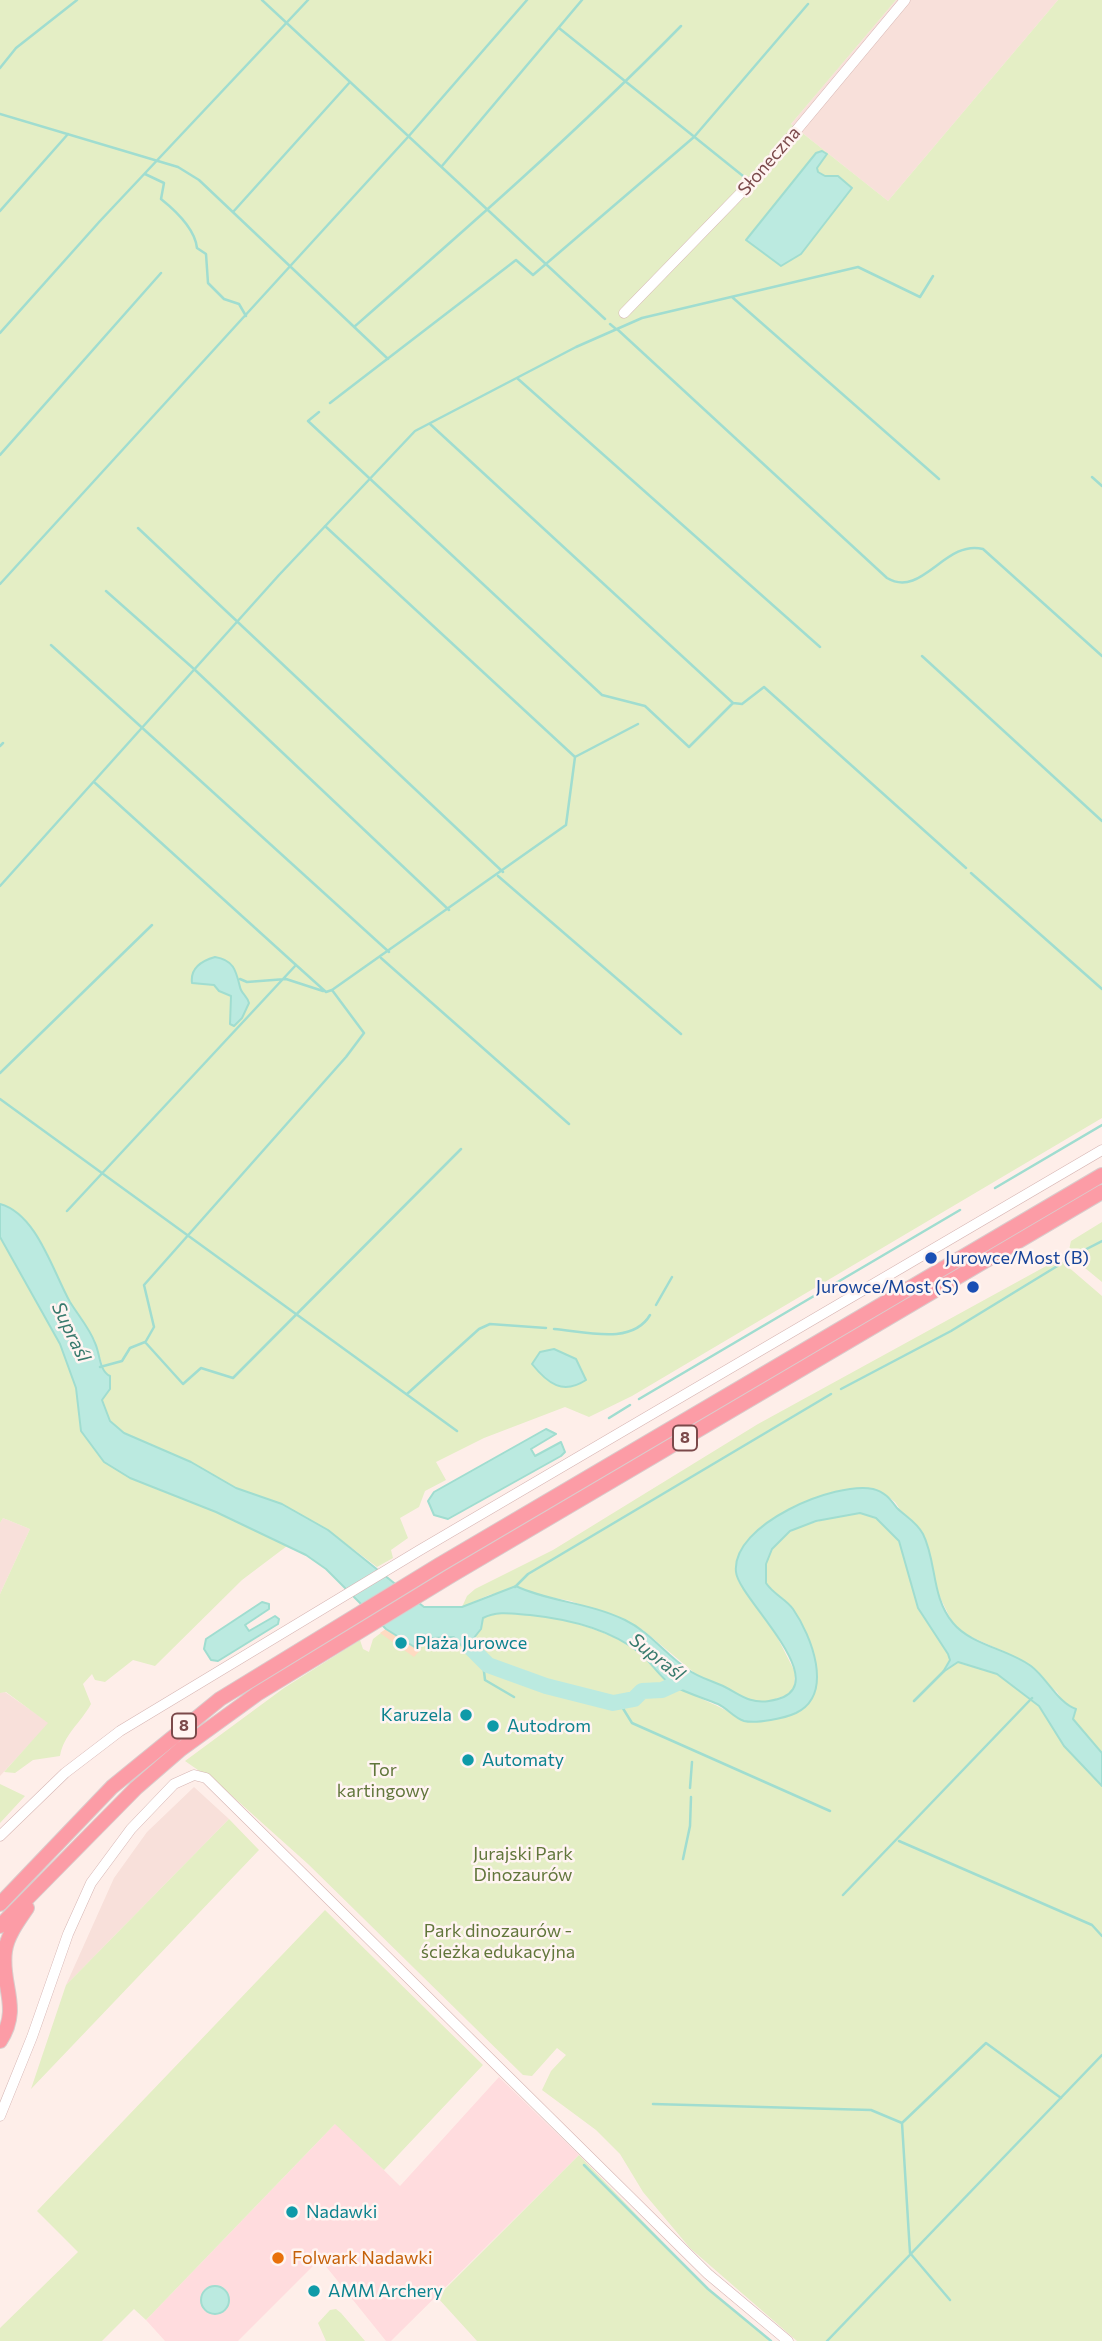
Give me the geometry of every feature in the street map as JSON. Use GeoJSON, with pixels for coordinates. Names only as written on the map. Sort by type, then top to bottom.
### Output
{"type":"FeatureCollection","features":[{"type":"Feature","properties":{"kind":"highway","name":"8"},"geometry":{"type":"LineString","coordinates":[[0,1904],[71,1827],[155,1749],[220,1699],[439,1565],[1102,1175]]}},
{"type":"Feature","properties":{"kind":"highway","name":"8"},"geometry":{"type":"LineString","coordinates":[[0,1926],[107,1815],[181,1749],[257,1694],[452,1575],[1102,1192]]}},
{"type":"Feature","properties":{"kind":"highway"},"geometry":{"type":"LineString","coordinates":[[0,2041],[7,2029],[9,2010],[5,1950],[17,1922],[46,1877]]}},
{"type":"Feature","properties":{"kind":"highway"},"geometry":{"type":"LineString","coordinates":[[0,1998],[9,2010]]}},
{"type":"Feature","properties":{"kind":"street","name":"Słoneczna"},"geometry":{"type":"LineString","coordinates":[[624,313],[765,168],[905,0]]}},
{"type":"Feature","properties":{"kind":"street"},"geometry":{"type":"LineString","coordinates":[[0,1836],[65,1773],[120,1731],[420,1550],[1102,1150]]}},
{"type":"Feature","properties":{"kind":"street"},"geometry":{"type":"LineString","coordinates":[[0,2116],[32,2037],[75,1914],[95,1877],[131,1829],[174,1784],[194,1775],[206,1778],[708,2274],[788,2341]]}},
{"type":"Feature","properties":{"kind":"shaded area"},"geometry":{"type":"Polygon","coordinates":[[[896,0],[1058,0],[888,201],[791,124],[896,0]]]}},
{"type":"Feature","properties":{"kind":"shaded area"},"geometry":{"type":"Polygon","coordinates":[[[3,1518],[30,1529],[0,1594],[0,1523],[3,1518]]]}},
{"type":"Feature","properties":{"kind":"shaded area"},"geometry":{"type":"Polygon","coordinates":[[[5,1692],[49,1723],[0,1776],[0,1693],[5,1692]]]}},
{"type":"Feature","properties":{"kind":"shaded area"},"geometry":{"type":"Polygon","coordinates":[[[194,1787],[229,1819],[66,1985],[114,1878],[147,1832],[194,1787]]]}},
{"type":"Feature","properties":{"kind":"shaded area","name":"Folwark Nadawki"},"geometry":{"type":"Polygon","coordinates":[[[499,2077],[579,2155],[391,2341],[386,2341],[320,2259],[238,2341],[165,2341],[146,2320],[336,2123],[400,2186],[499,2077]]]}},
{"type":"Feature","properties":{"kind":"green space"},"geometry":{"type":"Polygon","coordinates":[[[0,0],[896,0],[791,124],[888,201],[1058,0],[1102,0],[1102,1118],[632,1396],[589,1417],[565,1407],[484,1438],[436,1462],[446,1480],[425,1491],[419,1507],[400,1518],[408,1538],[391,1550],[393,1558],[377,1567],[328,1530],[282,1504],[236,1488],[191,1462],[124,1433],[110,1421],[102,1400],[110,1389],[94,1339],[69,1300],[43,1245],[17,1213],[0,1204],[0,0]]]}},
{"type":"Feature","properties":{"kind":"green space"},"geometry":{"type":"Polygon","coordinates":[[[1102,1222],[1102,1282],[1068,1254],[1071,1241],[1102,1222]]]}},
{"type":"Feature","properties":{"kind":"green space"},"geometry":{"type":"Polygon","coordinates":[[[0,1237],[60,1344],[76,1388],[81,1431],[104,1462],[130,1478],[216,1512],[287,1546],[242,1580],[155,1666],[133,1660],[105,1682],[95,1680],[92,1674],[83,1684],[91,1704],[69,1735],[60,1756],[33,1760],[15,1773],[4,1772],[48,1723],[6,1692],[0,1693],[0,1594],[30,1529],[3,1518],[0,1523],[0,1237]]]}},
{"type":"Feature","properties":{"kind":"green space"},"geometry":{"type":"Polygon","coordinates":[[[1059,1259],[1102,1296],[1102,1753],[1073,1719],[1075,1709],[1064,1703],[1057,1692],[1014,1656],[967,1635],[953,1624],[938,1593],[930,1554],[895,1502],[886,1495],[847,1490],[830,1496],[760,1527],[737,1559],[737,1578],[771,1625],[795,1672],[794,1688],[789,1694],[770,1701],[751,1702],[697,1675],[643,1630],[571,1601],[526,1593],[519,1588],[489,1595],[462,1607],[467,1596],[475,1589],[553,1550],[758,1424],[1059,1259]]]}},
{"type":"Feature","properties":{"kind":"green space"},"geometry":{"type":"Polygon","coordinates":[[[859,1513],[876,1518],[894,1533],[905,1554],[914,1594],[924,1617],[948,1654],[962,1664],[997,1674],[1039,1706],[1064,1746],[1102,1786],[1102,2341],[797,2341],[690,2248],[643,2192],[620,2154],[596,2130],[542,2090],[551,2071],[566,2055],[557,2048],[532,2076],[523,2075],[308,1864],[221,1786],[185,1761],[284,1688],[360,1640],[363,1649],[369,1652],[373,1639],[386,1629],[393,1635],[425,1643],[432,1637],[454,1637],[474,1644],[473,1639],[483,1618],[498,1614],[539,1615],[607,1634],[638,1651],[674,1684],[741,1720],[817,1686],[812,1655],[802,1625],[790,1607],[766,1583],[765,1564],[770,1550],[794,1530],[827,1519],[859,1513]]]}},
{"type":"Feature","properties":{"kind":"green space"},"geometry":{"type":"Polygon","coordinates":[[[0,1784],[25,1796],[0,1823],[0,1784]]]}},
{"type":"Feature","properties":{"kind":"green space"},"geometry":{"type":"Polygon","coordinates":[[[229,1819],[259,1850],[31,2089],[66,1985],[229,1819]]]}},
{"type":"Feature","properties":{"kind":"green space"},"geometry":{"type":"Polygon","coordinates":[[[325,1910],[483,2065],[384,2170],[335,2124],[146,2320],[134,2309],[102,2341],[0,2341],[0,2328],[78,2252],[37,2211],[325,1910]]]}},
{"type":"Feature","properties":{"kind":"green space"},"geometry":{"type":"Polygon","coordinates":[[[579,2155],[708,2289],[771,2341],[477,2341],[437,2297],[579,2155]]]}},
{"type":"Feature","properties":{"kind":"green space"},"geometry":{"type":"Polygon","coordinates":[[[336,2309],[365,2341],[326,2341],[318,2323],[330,2310],[336,2309]]]}},
{"type":"Feature","properties":{"kind":"sand","name":"Plaża Jurowce"},"geometry":{"type":"Polygon","coordinates":[[[386,1629],[416,1648],[422,1648],[414,1657],[380,1633],[386,1629]]]}},
{"type":"Feature","properties":{"kind":"water"},"geometry":{"type":"Polygon","coordinates":[[[822,151],[827,154],[817,168],[818,172],[825,176],[838,176],[852,188],[801,254],[781,266],[746,240],[816,153],[822,151]]]}},
{"type":"Feature","properties":{"kind":"water"},"geometry":{"type":"Polygon","coordinates":[[[215,957],[233,967],[249,1003],[242,1018],[234,1026],[230,1024],[231,996],[219,991],[214,985],[192,983],[193,973],[198,966],[215,957]]]}},
{"type":"Feature","properties":{"kind":"water","name":"Supraśl"},"geometry":{"type":"Polygon","coordinates":[[[0,1204],[13,1210],[34,1231],[70,1302],[93,1338],[102,1366],[110,1376],[110,1389],[102,1400],[110,1421],[124,1433],[191,1462],[236,1488],[282,1504],[328,1530],[424,1607],[462,1607],[516,1586],[542,1596],[597,1609],[625,1620],[692,1672],[746,1698],[769,1701],[789,1693],[796,1680],[792,1662],[781,1642],[741,1585],[736,1572],[739,1554],[750,1538],[767,1523],[789,1510],[835,1492],[856,1488],[873,1489],[887,1496],[923,1534],[941,1602],[953,1623],[970,1637],[1031,1666],[1058,1696],[1076,1709],[1073,1719],[1102,1753],[1102,1786],[1064,1746],[1039,1706],[997,1674],[958,1662],[943,1672],[950,1660],[948,1654],[918,1608],[899,1541],[876,1518],[860,1513],[816,1521],[790,1531],[772,1549],[766,1564],[766,1583],[787,1602],[800,1620],[816,1664],[815,1692],[808,1704],[785,1717],[756,1722],[740,1720],[718,1704],[669,1683],[640,1653],[628,1645],[602,1631],[559,1619],[506,1613],[483,1618],[481,1629],[473,1639],[486,1661],[483,1666],[454,1637],[432,1638],[416,1648],[386,1629],[326,1569],[306,1555],[216,1512],[130,1478],[104,1462],[81,1431],[76,1388],[60,1344],[0,1237],[0,1204]]]}},
{"type":"Feature","properties":{"kind":"water"},"geometry":{"type":"Polygon","coordinates":[[[554,1349],[576,1359],[586,1380],[563,1387],[544,1377],[532,1364],[540,1352],[554,1349]]]}},
{"type":"Feature","properties":{"kind":"water"},"geometry":{"type":"Polygon","coordinates":[[[546,1429],[556,1434],[531,1449],[535,1456],[561,1442],[565,1452],[561,1456],[448,1519],[434,1515],[428,1501],[434,1492],[546,1429]]]}},
{"type":"Feature","properties":{"kind":"water"},"geometry":{"type":"Polygon","coordinates":[[[262,1602],[269,1604],[269,1609],[245,1625],[249,1631],[275,1616],[279,1619],[278,1624],[218,1661],[211,1660],[204,1649],[206,1639],[262,1602]]]}},
{"type":"Feature","properties":{"kind":"water"},"geometry":{"type":"Polygon","coordinates":[[[215,2286],[225,2290],[229,2300],[225,2310],[215,2314],[205,2310],[201,2300],[205,2290],[215,2286]]]}},
{"type":"Feature","properties":{"kind":"waterway"},"geometry":{"type":"LineString","coordinates":[[0,68],[16,48],[77,0]]}},
{"type":"Feature","properties":{"kind":"waterway"},"geometry":{"type":"LineString","coordinates":[[262,0],[605,319]]}},
{"type":"Feature","properties":{"kind":"waterway"},"geometry":{"type":"LineString","coordinates":[[0,333],[100,221],[308,0]]}},
{"type":"Feature","properties":{"kind":"waterway"},"geometry":{"type":"LineString","coordinates":[[0,584],[408,137],[527,0]]}},
{"type":"Feature","properties":{"kind":"waterway"},"geometry":{"type":"LineString","coordinates":[[442,166],[582,0]]}},
{"type":"Feature","properties":{"kind":"waterway"},"geometry":{"type":"LineString","coordinates":[[330,403],[516,260],[533,275],[694,137],[808,4]]}},
{"type":"Feature","properties":{"kind":"waterway"},"geometry":{"type":"LineString","coordinates":[[354,327],[561,142],[681,26]]}},
{"type":"Feature","properties":{"kind":"waterway"},"geometry":{"type":"LineString","coordinates":[[559,28],[743,176]]}},
{"type":"Feature","properties":{"kind":"waterway"},"geometry":{"type":"LineString","coordinates":[[233,212],[350,82]]}},
{"type":"Feature","properties":{"kind":"waterway"},"geometry":{"type":"LineString","coordinates":[[0,114],[178,167],[199,180],[388,359]]}},
{"type":"Feature","properties":{"kind":"waterway"},"geometry":{"type":"LineString","coordinates":[[0,211],[68,134]]}},
{"type":"Feature","properties":{"kind":"waterway"},"geometry":{"type":"LineString","coordinates":[[145,174],[164,183],[161,199],[184,221],[193,234],[197,248],[206,254],[208,283],[224,299],[239,304],[246,316]]}},
{"type":"Feature","properties":{"kind":"waterway"},"geometry":{"type":"LineString","coordinates":[[0,886],[279,575],[415,431],[576,347],[642,318],[858,267],[920,297],[933,276]]}},
{"type":"Feature","properties":{"kind":"waterway"},"geometry":{"type":"LineString","coordinates":[[0,455],[161,273]]}},
{"type":"Feature","properties":{"kind":"waterway"},"geometry":{"type":"LineString","coordinates":[[732,297],[939,479]]}},
{"type":"Feature","properties":{"kind":"waterway"},"geometry":{"type":"LineString","coordinates":[[610,324],[616,329]]}},
{"type":"Feature","properties":{"kind":"waterway"},"geometry":{"type":"LineString","coordinates":[[617,329],[887,578],[900,582],[911,581],[957,552],[969,548],[983,549],[1102,656]]}},
{"type":"Feature","properties":{"kind":"waterway"},"geometry":{"type":"LineString","coordinates":[[517,378],[820,647]]}},
{"type":"Feature","properties":{"kind":"waterway"},"geometry":{"type":"LineString","coordinates":[[319,412],[308,421],[602,695],[645,706],[689,747],[733,703]]}},
{"type":"Feature","properties":{"kind":"waterway"},"geometry":{"type":"LineString","coordinates":[[430,424],[733,703],[742,704],[764,687],[966,868]]}},
{"type":"Feature","properties":{"kind":"waterway"},"geometry":{"type":"LineString","coordinates":[[1092,477],[1102,486]]}},
{"type":"Feature","properties":{"kind":"waterway"},"geometry":{"type":"LineString","coordinates":[[325,526],[575,757],[638,724]]}},
{"type":"Feature","properties":{"kind":"waterway"},"geometry":{"type":"LineString","coordinates":[[138,528],[503,872]]}},
{"type":"Feature","properties":{"kind":"waterway"},"geometry":{"type":"LineString","coordinates":[[106,591],[194,669],[449,910]]}},
{"type":"Feature","properties":{"kind":"waterway"},"geometry":{"type":"LineString","coordinates":[[51,645],[389,952]]}},
{"type":"Feature","properties":{"kind":"waterway"},"geometry":{"type":"LineString","coordinates":[[922,656],[1102,821]]}},
{"type":"Feature","properties":{"kind":"waterway"},"geometry":{"type":"LineString","coordinates":[[0,746],[3,743]]}},
{"type":"Feature","properties":{"kind":"waterway"},"geometry":{"type":"LineString","coordinates":[[67,1211],[296,965],[326,992],[332,990],[566,825],[575,757]]}},
{"type":"Feature","properties":{"kind":"waterway"},"geometry":{"type":"LineString","coordinates":[[94,782],[296,965]]}},
{"type":"Feature","properties":{"kind":"waterway"},"geometry":{"type":"LineString","coordinates":[[971,873],[1102,989]]}},
{"type":"Feature","properties":{"kind":"waterway"},"geometry":{"type":"LineString","coordinates":[[498,876],[681,1034]]}},
{"type":"Feature","properties":{"kind":"waterway"},"geometry":{"type":"LineString","coordinates":[[0,1073],[152,925]]}},
{"type":"Feature","properties":{"kind":"waterway"},"geometry":{"type":"LineString","coordinates":[[381,958],[569,1124]]}},
{"type":"Feature","properties":{"kind":"waterway"},"geometry":{"type":"LineString","coordinates":[[240,979],[247,982],[286,979],[323,991]]}},
{"type":"Feature","properties":{"kind":"waterway"},"geometry":{"type":"LineString","coordinates":[[146,1341],[154,1327],[144,1285],[346,1057],[364,1033],[332,990]]}},
{"type":"Feature","properties":{"kind":"waterway"},"geometry":{"type":"LineString","coordinates":[[0,1099],[457,1431]]}},
{"type":"Feature","properties":{"kind":"waterway"},"geometry":{"type":"LineString","coordinates":[[995,1188],[1102,1125]]}},
{"type":"Feature","properties":{"kind":"waterway"},"geometry":{"type":"LineString","coordinates":[[100,1367],[122,1361],[130,1348],[145,1342],[183,1384],[201,1368],[233,1378],[461,1149]]}},
{"type":"Feature","properties":{"kind":"waterway"},"geometry":{"type":"LineString","coordinates":[[639,1399],[960,1210]]}},
{"type":"Feature","properties":{"kind":"waterway"},"geometry":{"type":"LineString","coordinates":[[1071,1257],[1102,1241]]}},
{"type":"Feature","properties":{"kind":"waterway"},"geometry":{"type":"LineString","coordinates":[[841,1389],[951,1331],[1059,1265]]}},
{"type":"Feature","properties":{"kind":"waterway"},"geometry":{"type":"LineString","coordinates":[[656,1305],[672,1277]]}},
{"type":"Feature","properties":{"kind":"waterway"},"geometry":{"type":"LineString","coordinates":[[554,1329],[619,1334],[642,1325],[650,1315]]}},
{"type":"Feature","properties":{"kind":"waterway"},"geometry":{"type":"LineString","coordinates":[[407,1394],[479,1329],[490,1324],[546,1328]]}},
{"type":"Feature","properties":{"kind":"waterway"},"geometry":{"type":"LineString","coordinates":[[515,1587],[528,1574],[831,1394]]}},
{"type":"Feature","properties":{"kind":"waterway"},"geometry":{"type":"LineString","coordinates":[[609,1418],[630,1405]]}},
{"type":"Feature","properties":{"kind":"waterway","name":"Supraśl"},"geometry":{"type":"LineString","coordinates":[[471,1648],[488,1665],[546,1686],[613,1703],[634,1699],[642,1691],[662,1690],[684,1680]]}},
{"type":"Feature","properties":{"kind":"waterway"},"geometry":{"type":"LineString","coordinates":[[483,1663],[485,1680],[514,1697]]}},
{"type":"Feature","properties":{"kind":"waterway"},"geometry":{"type":"LineString","coordinates":[[914,1701],[944,1671]]}},
{"type":"Feature","properties":{"kind":"waterway"},"geometry":{"type":"LineString","coordinates":[[843,1895],[1032,1698]]}},
{"type":"Feature","properties":{"kind":"waterway"},"geometry":{"type":"LineString","coordinates":[[619,1702],[632,1723],[830,1811]]}},
{"type":"Feature","properties":{"kind":"waterway"},"geometry":{"type":"LineString","coordinates":[[690,1788],[692,1762]]}},
{"type":"Feature","properties":{"kind":"waterway"},"geometry":{"type":"LineString","coordinates":[[683,1859],[690,1826],[691,1797]]}},
{"type":"Feature","properties":{"kind":"waterway"},"geometry":{"type":"LineString","coordinates":[[899,1841],[1092,1925],[1102,1936]]}},
{"type":"Feature","properties":{"kind":"waterway"},"geometry":{"type":"LineString","coordinates":[[653,2104],[871,2110],[902,2123],[986,2043],[1061,2098]]}},
{"type":"Feature","properties":{"kind":"waterway"},"geometry":{"type":"LineString","coordinates":[[827,2341],[1102,2055]]}},
{"type":"Feature","properties":{"kind":"waterway"},"geometry":{"type":"LineString","coordinates":[[902,2123],[910,2253],[950,2300]]}},
{"type":"Feature","properties":{"kind":"waterway"},"geometry":{"type":"LineString","coordinates":[[584,2165],[708,2289],[771,2341]]}},
{"type":"Feature","properties":{"kind":"place","name":"Jurowce/Most (B)"},"geometry":{"type":"Point","coordinates":[931,1258]}},
{"type":"Feature","properties":{"kind":"place","name":"Jurowce/Most (S)"},"geometry":{"type":"Point","coordinates":[973,1287]}},
{"type":"Feature","properties":{"kind":"place","name":"Plaża Jurowce"},"geometry":{"type":"Point","coordinates":[401,1643]}},
{"type":"Feature","properties":{"kind":"place","name":"Karuzela"},"geometry":{"type":"Point","coordinates":[466,1715]}},
{"type":"Feature","properties":{"kind":"place","name":"Autodrom"},"geometry":{"type":"Point","coordinates":[493,1726]}},
{"type":"Feature","properties":{"kind":"place","name":"Automaty"},"geometry":{"type":"Point","coordinates":[468,1760]}},
{"type":"Feature","properties":{"kind":"place","name":"Nadawki"},"geometry":{"type":"Point","coordinates":[292,2212]}},
{"type":"Feature","properties":{"kind":"place","name":"Folwark Nadawki"},"geometry":{"type":"Point","coordinates":[278,2258]}},
{"type":"Feature","properties":{"kind":"place","name":"AMM Archery"},"geometry":{"type":"Point","coordinates":[314,2291]}},
{"type":"Feature","properties":{"kind":"park label","name":"Tor kartingowy"},"geometry":{"type":"Point","coordinates":[383,1780]}},
{"type":"Feature","properties":{"kind":"park label","name":"Jurajski Park Dinozaurów"},"geometry":{"type":"Point","coordinates":[523,1864]}},
{"type":"Feature","properties":{"kind":"park label","name":"Park dinozaurów - ścieżka edukacyjna"},"geometry":{"type":"Point","coordinates":[498,1941]}}]}
